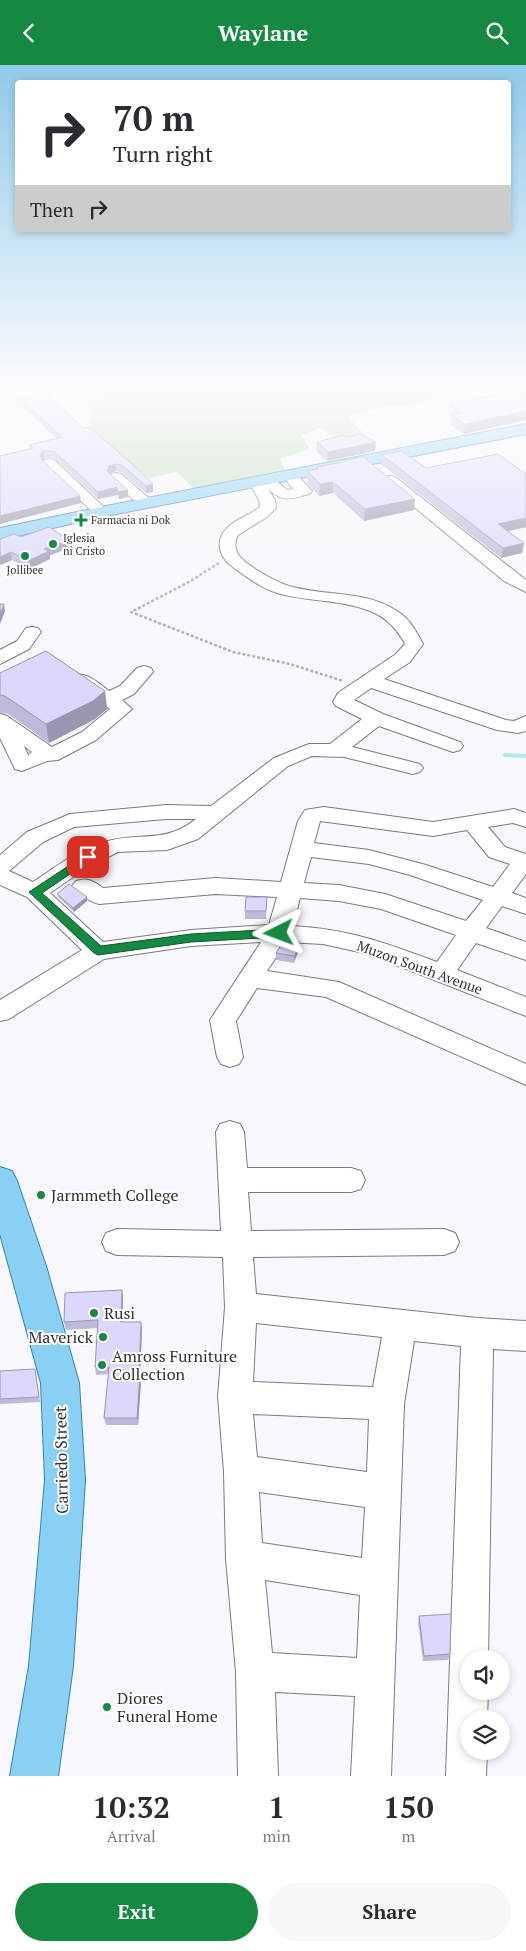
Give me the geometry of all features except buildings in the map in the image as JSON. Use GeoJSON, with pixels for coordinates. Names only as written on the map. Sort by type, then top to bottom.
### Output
{"type":"FeatureCollection","features":[{"type":"Feature","properties":{"kind":"main road"},"geometry":{"type":"LineString","coordinates":[[0,534],[101,512],[328,468]]}},
{"type":"Feature","properties":{"kind":"main road","name":"Carriedo Street"},"geometry":{"type":"LineString","coordinates":[[2,1201],[28,1266],[60,1383],[65,1480],[51,1666],[34,1776]]}},
{"type":"Feature","properties":{"kind":"street"},"geometry":{"type":"LineString","coordinates":[[54,468],[101,512]]}},
{"type":"Feature","properties":{"kind":"street"},"geometry":{"type":"LineString","coordinates":[[374,468],[510,577],[526,587]]}},
{"type":"Feature","properties":{"kind":"street"},"geometry":{"type":"LineString","coordinates":[[284,495],[305,490],[290,475]]}},
{"type":"Feature","properties":{"kind":"street"},"geometry":{"type":"LineString","coordinates":[[116,477],[146,504]]}},
{"type":"Feature","properties":{"kind":"street"},"geometry":{"type":"LineString","coordinates":[[261,481],[303,509]]}},
{"type":"Feature","properties":{"kind":"street"},"geometry":{"type":"LineString","coordinates":[[261,481],[268,508],[262,515],[233,529],[228,536],[227,552],[232,559],[280,588],[297,593],[334,596],[366,603],[394,617],[410,632],[414,644],[403,658],[344,697],[343,702],[376,718],[453,746]]}},
{"type":"Feature","properties":{"kind":"street"},"geometry":{"type":"LineString","coordinates":[[0,658],[23,645],[32,632]]}},
{"type":"Feature","properties":{"kind":"street"},"geometry":{"type":"LineString","coordinates":[[2,721],[22,765],[47,753],[51,756],[89,736],[122,709],[63,668]]}},
{"type":"Feature","properties":{"kind":"street"},"geometry":{"type":"LineString","coordinates":[[108,699],[127,690],[144,672]]}},
{"type":"Feature","properties":{"kind":"street"},"geometry":{"type":"LineString","coordinates":[[365,684],[504,726],[518,727],[526,722]]}},
{"type":"Feature","properties":{"kind":"street"},"geometry":{"type":"LineString","coordinates":[[334,751],[376,718]]}},
{"type":"Feature","properties":{"kind":"street"},"geometry":{"type":"LineString","coordinates":[[35,892],[88,857],[122,844],[157,844],[176,840],[200,830],[216,813],[281,762],[309,750],[344,751],[413,768]]}},
{"type":"Feature","properties":{"kind":"street"},"geometry":{"type":"LineString","coordinates":[[0,867],[35,837],[70,821],[166,812],[216,813]]}},
{"type":"Feature","properties":{"kind":"street"},"geometry":{"type":"LineString","coordinates":[[230,1057],[223,1020],[279,933],[309,821],[314,815],[324,814],[433,829],[514,816],[526,820]]}},
{"type":"Feature","properties":{"kind":"street"},"geometry":{"type":"LineString","coordinates":[[442,974],[471,932],[525,862],[497,852],[473,823]]}},
{"type":"Feature","properties":{"kind":"street"},"geometry":{"type":"LineString","coordinates":[[302,849],[369,857],[418,870],[526,906]]}},
{"type":"Feature","properties":{"kind":"street"},"geometry":{"type":"LineString","coordinates":[[0,876],[35,892],[98,951]]}},
{"type":"Feature","properties":{"kind":"street"},"geometry":{"type":"LineString","coordinates":[[84,886],[99,896],[216,886],[339,893],[385,902],[526,951]]}},
{"type":"Feature","properties":{"kind":"street","name":"Muzon South Avenue"},"geometry":{"type":"LineString","coordinates":[[0,1012],[98,951],[191,938],[279,933],[323,936],[373,947],[526,1007]]}},
{"type":"Feature","properties":{"kind":"street"},"geometry":{"type":"LineString","coordinates":[[250,977],[330,988],[526,1075]]}},
{"type":"Feature","properties":{"kind":"street"},"geometry":{"type":"LineString","coordinates":[[230,1132],[241,1307],[235,1397],[241,1472],[244,1559],[255,1672],[258,1776]]}},
{"type":"Feature","properties":{"kind":"street"},"geometry":{"type":"LineString","coordinates":[[233,1180],[351,1180]]}},
{"type":"Feature","properties":{"kind":"street"},"geometry":{"type":"LineString","coordinates":[[117,1242],[236,1244],[444,1242]]}},
{"type":"Feature","properties":{"kind":"street"},"geometry":{"type":"LineString","coordinates":[[241,1307],[477,1333],[526,1336]]}},
{"type":"Feature","properties":{"kind":"street"},"geometry":{"type":"LineString","coordinates":[[371,1776],[387,1404],[400,1325]]}},
{"type":"Feature","properties":{"kind":"street"},"geometry":{"type":"LineString","coordinates":[[469,1650],[477,1333]]}},
{"type":"Feature","properties":{"kind":"street"},"geometry":{"type":"LineString","coordinates":[[235,1397],[387,1404]]}},
{"type":"Feature","properties":{"kind":"street"},"geometry":{"type":"LineString","coordinates":[[241,1472],[382,1492]]}},
{"type":"Feature","properties":{"kind":"street"},"geometry":{"type":"LineString","coordinates":[[244,1559],[379,1579]]}},
{"type":"Feature","properties":{"kind":"street"},"geometry":{"type":"LineString","coordinates":[[255,1672],[375,1678]]}},
{"type":"Feature","properties":{"kind":"street"},"geometry":{"type":"LineString","coordinates":[[466,1776],[468,1700]]}},
{"type":"Feature","properties":{"kind":"path"},"geometry":{"type":"LineString","coordinates":[[230,556],[190,581],[132,612],[233,653],[290,664],[365,684]]}},
{"type":"Feature","properties":{"kind":"green space"},"geometry":{"type":"Polygon","coordinates":[[[136,468],[284,468],[285,470],[194,489],[177,472],[149,478],[136,468]]]}},
{"type":"Feature","properties":{"kind":"waterway"},"geometry":{"type":"LineString","coordinates":[[505,755],[526,756]]}},
{"type":"Feature","properties":{"kind":"place","name":"Farmacia ni Dok"},"geometry":{"type":"Point","coordinates":[81,520]}},
{"type":"Feature","properties":{"kind":"place","name":"Iglesia ni Cristo"},"geometry":{"type":"Point","coordinates":[53,544]}},
{"type":"Feature","properties":{"kind":"place","name":"Jollibee"},"geometry":{"type":"Point","coordinates":[25,556]}},
{"type":"Feature","properties":{"kind":"place","name":"Jarmmeth College"},"geometry":{"type":"Point","coordinates":[41,1195]}},
{"type":"Feature","properties":{"kind":"place","name":"Rusi"},"geometry":{"type":"Point","coordinates":[94,1313]}},
{"type":"Feature","properties":{"kind":"place","name":"Maverick"},"geometry":{"type":"Point","coordinates":[103,1337]}},
{"type":"Feature","properties":{"kind":"place","name":"Amross Furniture Collection"},"geometry":{"type":"Point","coordinates":[102,1365]}},
{"type":"Feature","properties":{"kind":"place","name":"Diores Funeral Home"},"geometry":{"type":"Point","coordinates":[107,1707]}},
{"type":"Feature","properties":{"kind":"route"},"geometry":{"type":"LineString","coordinates":[[88,857],[35,892],[98,951],[191,938],[279,933]]}}]}
